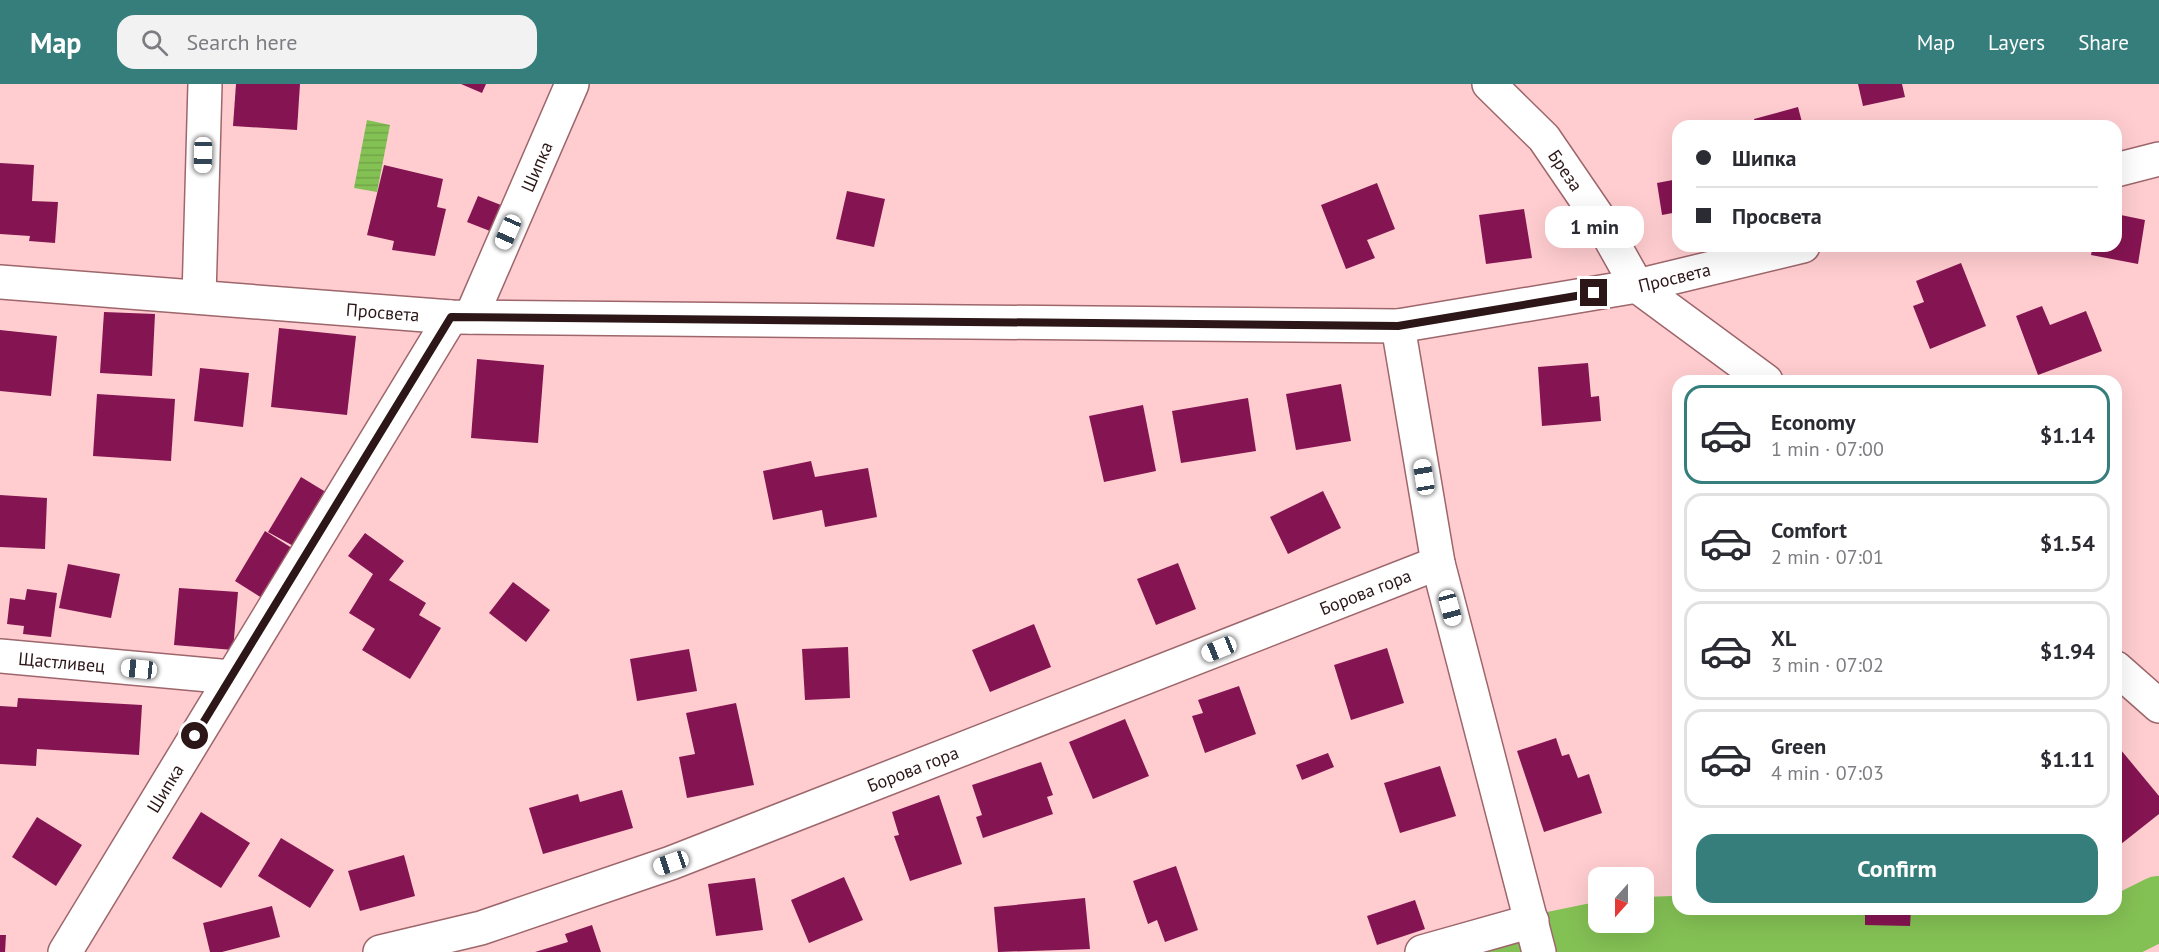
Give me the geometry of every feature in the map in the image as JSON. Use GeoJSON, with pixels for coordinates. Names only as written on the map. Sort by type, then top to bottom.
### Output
{"type":"FeatureCollection","features":[{"type":"Feature","properties":{"kind":"street"},"geometry":{"type":"LineString","coordinates":[[199,297],[205,84]]}},
{"type":"Feature","properties":{"kind":"street","name":"Шипка"},"geometry":{"type":"LineString","coordinates":[[65,952],[231,677],[461,317],[572,84]]}},
{"type":"Feature","properties":{"kind":"street","name":"Бреза"},"geometry":{"type":"LineString","coordinates":[[1489,84],[1544,138],[1600,220],[1637,286],[1758,375]]}},
{"type":"Feature","properties":{"kind":"street"},"geometry":{"type":"LineString","coordinates":[[2122,168],[2159,159]]}},
{"type":"Feature","properties":{"kind":"street","name":"Просвета"},"geometry":{"type":"LineString","coordinates":[[0,282],[461,317],[1398,326],[1637,286],[1778,252]]}},
{"type":"Feature","properties":{"kind":"street"},"geometry":{"type":"LineString","coordinates":[[1398,326],[1438,563],[1535,933],[1422,952]]}},
{"type":"Feature","properties":{"kind":"street","name":"Борова гора"},"geometry":{"type":"LineString","coordinates":[[380,952],[481,928],[671,863],[1438,563]]}},
{"type":"Feature","properties":{"kind":"street","name":"Щастливец"},"geometry":{"type":"LineString","coordinates":[[0,656],[231,677]]}},
{"type":"Feature","properties":{"kind":"street"},"geometry":{"type":"LineString","coordinates":[[2122,673],[2159,706]]}},
{"type":"Feature","properties":{"kind":"shaded area"},"geometry":{"type":"Polygon","coordinates":[[[367,120],[390,125],[377,192],[354,188],[367,120]]]}},
{"type":"Feature","properties":{"kind":"building"},"geometry":{"type":"Polygon","coordinates":[[[236,84],[300,84],[297,130],[233,126],[236,84]]]}},
{"type":"Feature","properties":{"kind":"building"},"geometry":{"type":"Polygon","coordinates":[[[461,84],[486,84],[482,93],[461,84]]]}},
{"type":"Feature","properties":{"kind":"building"},"geometry":{"type":"Polygon","coordinates":[[[1858,84],[1902,84],[1905,97],[1863,106],[1858,84]]]}},
{"type":"Feature","properties":{"kind":"building"},"geometry":{"type":"Polygon","coordinates":[[[1798,107],[1801,120],[1754,120],[1798,107]]]}},
{"type":"Feature","properties":{"kind":"building"},"geometry":{"type":"Polygon","coordinates":[[[0,163],[34,165],[32,201],[58,202],[55,243],[29,241],[30,236],[0,234],[0,163]]]}},
{"type":"Feature","properties":{"kind":"building"},"geometry":{"type":"Polygon","coordinates":[[[384,165],[443,179],[437,207],[446,209],[435,256],[392,250],[394,241],[367,235],[384,165]]]}},
{"type":"Feature","properties":{"kind":"building"},"geometry":{"type":"Polygon","coordinates":[[[1672,180],[1672,213],[1662,215],[1657,183],[1672,180]]]}},
{"type":"Feature","properties":{"kind":"building"},"geometry":{"type":"Polygon","coordinates":[[[1377,183],[1395,229],[1367,240],[1375,258],[1346,269],[1321,205],[1377,183]]]}},
{"type":"Feature","properties":{"kind":"building"},"geometry":{"type":"Polygon","coordinates":[[[847,191],[885,199],[874,247],[836,239],[847,191]]]}},
{"type":"Feature","properties":{"kind":"building"},"geometry":{"type":"Polygon","coordinates":[[[478,196],[506,207],[495,233],[467,222],[478,196]]]}},
{"type":"Feature","properties":{"kind":"building"},"geometry":{"type":"Polygon","coordinates":[[[1524,209],[1532,258],[1486,264],[1479,215],[1524,209]]]}},
{"type":"Feature","properties":{"kind":"building"},"geometry":{"type":"Polygon","coordinates":[[[2122,215],[2145,220],[2138,264],[2091,255],[2092,252],[2122,252],[2122,215]]]}},
{"type":"Feature","properties":{"kind":"building"},"geometry":{"type":"Polygon","coordinates":[[[1961,263],[1986,326],[1930,349],[1913,306],[1924,302],[1916,281],[1961,263]]]}},
{"type":"Feature","properties":{"kind":"building"},"geometry":{"type":"Polygon","coordinates":[[[2042,306],[2050,325],[2086,311],[2102,351],[2038,375],[2016,316],[2042,306]]]}},
{"type":"Feature","properties":{"kind":"building"},"geometry":{"type":"Polygon","coordinates":[[[104,312],[155,314],[152,376],[100,373],[104,312]]]}},
{"type":"Feature","properties":{"kind":"building"},"geometry":{"type":"Polygon","coordinates":[[[279,328],[356,336],[347,415],[271,407],[279,328]]]}},
{"type":"Feature","properties":{"kind":"building"},"geometry":{"type":"Polygon","coordinates":[[[0,330],[57,336],[51,396],[0,391],[0,330]]]}},
{"type":"Feature","properties":{"kind":"building"},"geometry":{"type":"Polygon","coordinates":[[[477,359],[544,365],[538,443],[471,438],[477,359]]]}},
{"type":"Feature","properties":{"kind":"building"},"geometry":{"type":"Polygon","coordinates":[[[1588,363],[1591,397],[1599,396],[1601,421],[1542,426],[1538,367],[1588,363]]]}},
{"type":"Feature","properties":{"kind":"building"},"geometry":{"type":"Polygon","coordinates":[[[200,368],[249,373],[243,427],[194,421],[200,368]]]}},
{"type":"Feature","properties":{"kind":"building"},"geometry":{"type":"Polygon","coordinates":[[[1341,384],[1351,441],[1296,450],[1286,394],[1341,384]]]}},
{"type":"Feature","properties":{"kind":"building"},"geometry":{"type":"Polygon","coordinates":[[[97,394],[175,399],[171,461],[93,456],[97,394]]]}},
{"type":"Feature","properties":{"kind":"building"},"geometry":{"type":"Polygon","coordinates":[[[1248,398],[1256,451],[1181,463],[1172,411],[1248,398]]]}},
{"type":"Feature","properties":{"kind":"building"},"geometry":{"type":"Polygon","coordinates":[[[1143,405],[1156,471],[1104,482],[1089,416],[1143,405]]]}},
{"type":"Feature","properties":{"kind":"building"},"geometry":{"type":"Polygon","coordinates":[[[811,461],[815,477],[868,468],[877,517],[825,527],[822,510],[773,520],[763,471],[811,461]]]}},
{"type":"Feature","properties":{"kind":"building"},"geometry":{"type":"Polygon","coordinates":[[[301,477],[329,494],[297,548],[268,532],[301,477]]]}},
{"type":"Feature","properties":{"kind":"building"},"geometry":{"type":"Polygon","coordinates":[[[1323,491],[1341,528],[1288,554],[1270,517],[1323,491]]]}},
{"type":"Feature","properties":{"kind":"building"},"geometry":{"type":"Polygon","coordinates":[[[0,495],[47,498],[45,549],[0,547],[0,495]]]}},
{"type":"Feature","properties":{"kind":"building"},"geometry":{"type":"Polygon","coordinates":[[[265,531],[295,550],[265,600],[235,581],[265,531]]]}},
{"type":"Feature","properties":{"kind":"building"},"geometry":{"type":"Polygon","coordinates":[[[365,533],[404,561],[389,580],[426,603],[419,615],[441,628],[410,679],[362,650],[375,629],[349,613],[373,574],[348,556],[365,533]]]}},
{"type":"Feature","properties":{"kind":"building"},"geometry":{"type":"Polygon","coordinates":[[[1178,563],[1196,609],[1156,625],[1137,579],[1178,563]]]}},
{"type":"Feature","properties":{"kind":"building"},"geometry":{"type":"Polygon","coordinates":[[[68,564],[120,574],[111,618],[59,608],[68,564]]]}},
{"type":"Feature","properties":{"kind":"building"},"geometry":{"type":"Polygon","coordinates":[[[513,582],[550,610],[526,642],[489,613],[513,582]]]}},
{"type":"Feature","properties":{"kind":"building"},"geometry":{"type":"Polygon","coordinates":[[[179,588],[238,592],[233,650],[174,645],[179,588]]]}},
{"type":"Feature","properties":{"kind":"building"},"geometry":{"type":"Polygon","coordinates":[[[27,589],[57,593],[51,637],[23,634],[24,626],[7,624],[10,598],[25,600],[27,589]]]}},
{"type":"Feature","properties":{"kind":"building"},"geometry":{"type":"Polygon","coordinates":[[[1034,624],[1051,667],[990,692],[972,650],[1034,624]]]}},
{"type":"Feature","properties":{"kind":"building"},"geometry":{"type":"Polygon","coordinates":[[[848,647],[850,698],[805,700],[802,649],[848,647]]]}},
{"type":"Feature","properties":{"kind":"building"},"geometry":{"type":"Polygon","coordinates":[[[1387,648],[1404,703],[1351,720],[1334,665],[1387,648]]]}},
{"type":"Feature","properties":{"kind":"building"},"geometry":{"type":"Polygon","coordinates":[[[689,649],[697,691],[637,701],[630,659],[689,649]]]}},
{"type":"Feature","properties":{"kind":"building"},"geometry":{"type":"Polygon","coordinates":[[[1239,686],[1256,734],[1205,753],[1192,716],[1203,713],[1198,700],[1239,686]]]}},
{"type":"Feature","properties":{"kind":"building"},"geometry":{"type":"Polygon","coordinates":[[[18,698],[142,705],[139,755],[37,749],[36,766],[0,764],[0,706],[17,707],[18,698]]]}},
{"type":"Feature","properties":{"kind":"building"},"geometry":{"type":"Polygon","coordinates":[[[736,703],[754,785],[687,798],[679,757],[695,754],[686,713],[736,703]]]}},
{"type":"Feature","properties":{"kind":"building"},"geometry":{"type":"Polygon","coordinates":[[[1125,719],[1149,776],[1093,799],[1069,742],[1125,719]]]}},
{"type":"Feature","properties":{"kind":"building"},"geometry":{"type":"Polygon","coordinates":[[[1556,738],[1562,756],[1569,754],[1578,778],[1589,774],[1602,813],[1544,832],[1517,751],[1556,738]]]}},
{"type":"Feature","properties":{"kind":"building"},"geometry":{"type":"Polygon","coordinates":[[[2122,751],[2159,796],[2159,814],[2122,843],[2122,751]]]}},
{"type":"Feature","properties":{"kind":"building"},"geometry":{"type":"Polygon","coordinates":[[[1328,753],[1334,767],[1302,780],[1296,765],[1328,753]]]}},
{"type":"Feature","properties":{"kind":"building"},"geometry":{"type":"Polygon","coordinates":[[[1041,762],[1053,795],[1047,797],[1053,814],[983,838],[976,817],[982,815],[972,785],[1041,762]]]}},
{"type":"Feature","properties":{"kind":"building"},"geometry":{"type":"Polygon","coordinates":[[[1440,766],[1456,816],[1400,833],[1384,783],[1440,766]]]}},
{"type":"Feature","properties":{"kind":"building"},"geometry":{"type":"Polygon","coordinates":[[[622,790],[633,828],[543,854],[529,808],[578,794],[580,802],[622,790]]]}},
{"type":"Feature","properties":{"kind":"building"},"geometry":{"type":"Polygon","coordinates":[[[939,795],[962,864],[910,881],[894,836],[899,835],[892,812],[939,795]]]}},
{"type":"Feature","properties":{"kind":"building"},"geometry":{"type":"Polygon","coordinates":[[[201,812],[250,843],[221,888],[172,858],[201,812]]]}},
{"type":"Feature","properties":{"kind":"building"},"geometry":{"type":"Polygon","coordinates":[[[37,817],[82,845],[56,886],[12,857],[37,817]]]}},
{"type":"Feature","properties":{"kind":"building"},"geometry":{"type":"Polygon","coordinates":[[[281,838],[334,870],[310,908],[258,876],[281,838]]]}},
{"type":"Feature","properties":{"kind":"building"},"geometry":{"type":"Polygon","coordinates":[[[404,855],[415,896],[360,911],[348,871],[404,855]]]}},
{"type":"Feature","properties":{"kind":"building"},"geometry":{"type":"Polygon","coordinates":[[[1176,866],[1198,930],[1165,942],[1157,920],[1148,924],[1133,881],[1176,866]]]}},
{"type":"Feature","properties":{"kind":"building"},"geometry":{"type":"Polygon","coordinates":[[[844,877],[863,920],[809,943],[791,900],[844,877]]]}},
{"type":"Feature","properties":{"kind":"building"},"geometry":{"type":"Polygon","coordinates":[[[755,878],[763,930],[716,936],[708,884],[755,878]]]}},
{"type":"Feature","properties":{"kind":"building"},"geometry":{"type":"Polygon","coordinates":[[[1085,898],[1090,949],[998,952],[994,907],[1085,898]]]}},
{"type":"Feature","properties":{"kind":"building"},"geometry":{"type":"Polygon","coordinates":[[[1415,900],[1425,929],[1377,945],[1367,916],[1415,900]]]}},
{"type":"Feature","properties":{"kind":"building"},"geometry":{"type":"Polygon","coordinates":[[[272,906],[280,937],[222,952],[210,952],[203,923],[272,906]]]}},
{"type":"Feature","properties":{"kind":"building"},"geometry":{"type":"Polygon","coordinates":[[[1865,915],[1911,915],[1910,926],[1865,925],[1865,915]]]}},
{"type":"Feature","properties":{"kind":"building"},"geometry":{"type":"Polygon","coordinates":[[[592,925],[601,952],[535,952],[568,942],[565,934],[592,925]]]}},
{"type":"Feature","properties":{"kind":"building"},"geometry":{"type":"Polygon","coordinates":[[[0,935],[6,935],[5,952],[0,952],[0,935]]]}},
{"type":"Feature","properties":{"kind":"waterway"},"geometry":{"type":"LineString","coordinates":[[1512,952],[1618,930],[1757,925],[1895,929],[2033,943],[2121,927],[2159,908]]}},
{"type":"Feature","properties":{"kind":"route"},"geometry":{"type":"LineString","coordinates":[[195,736],[451,317],[1398,326],[1594,293]]}}]}
